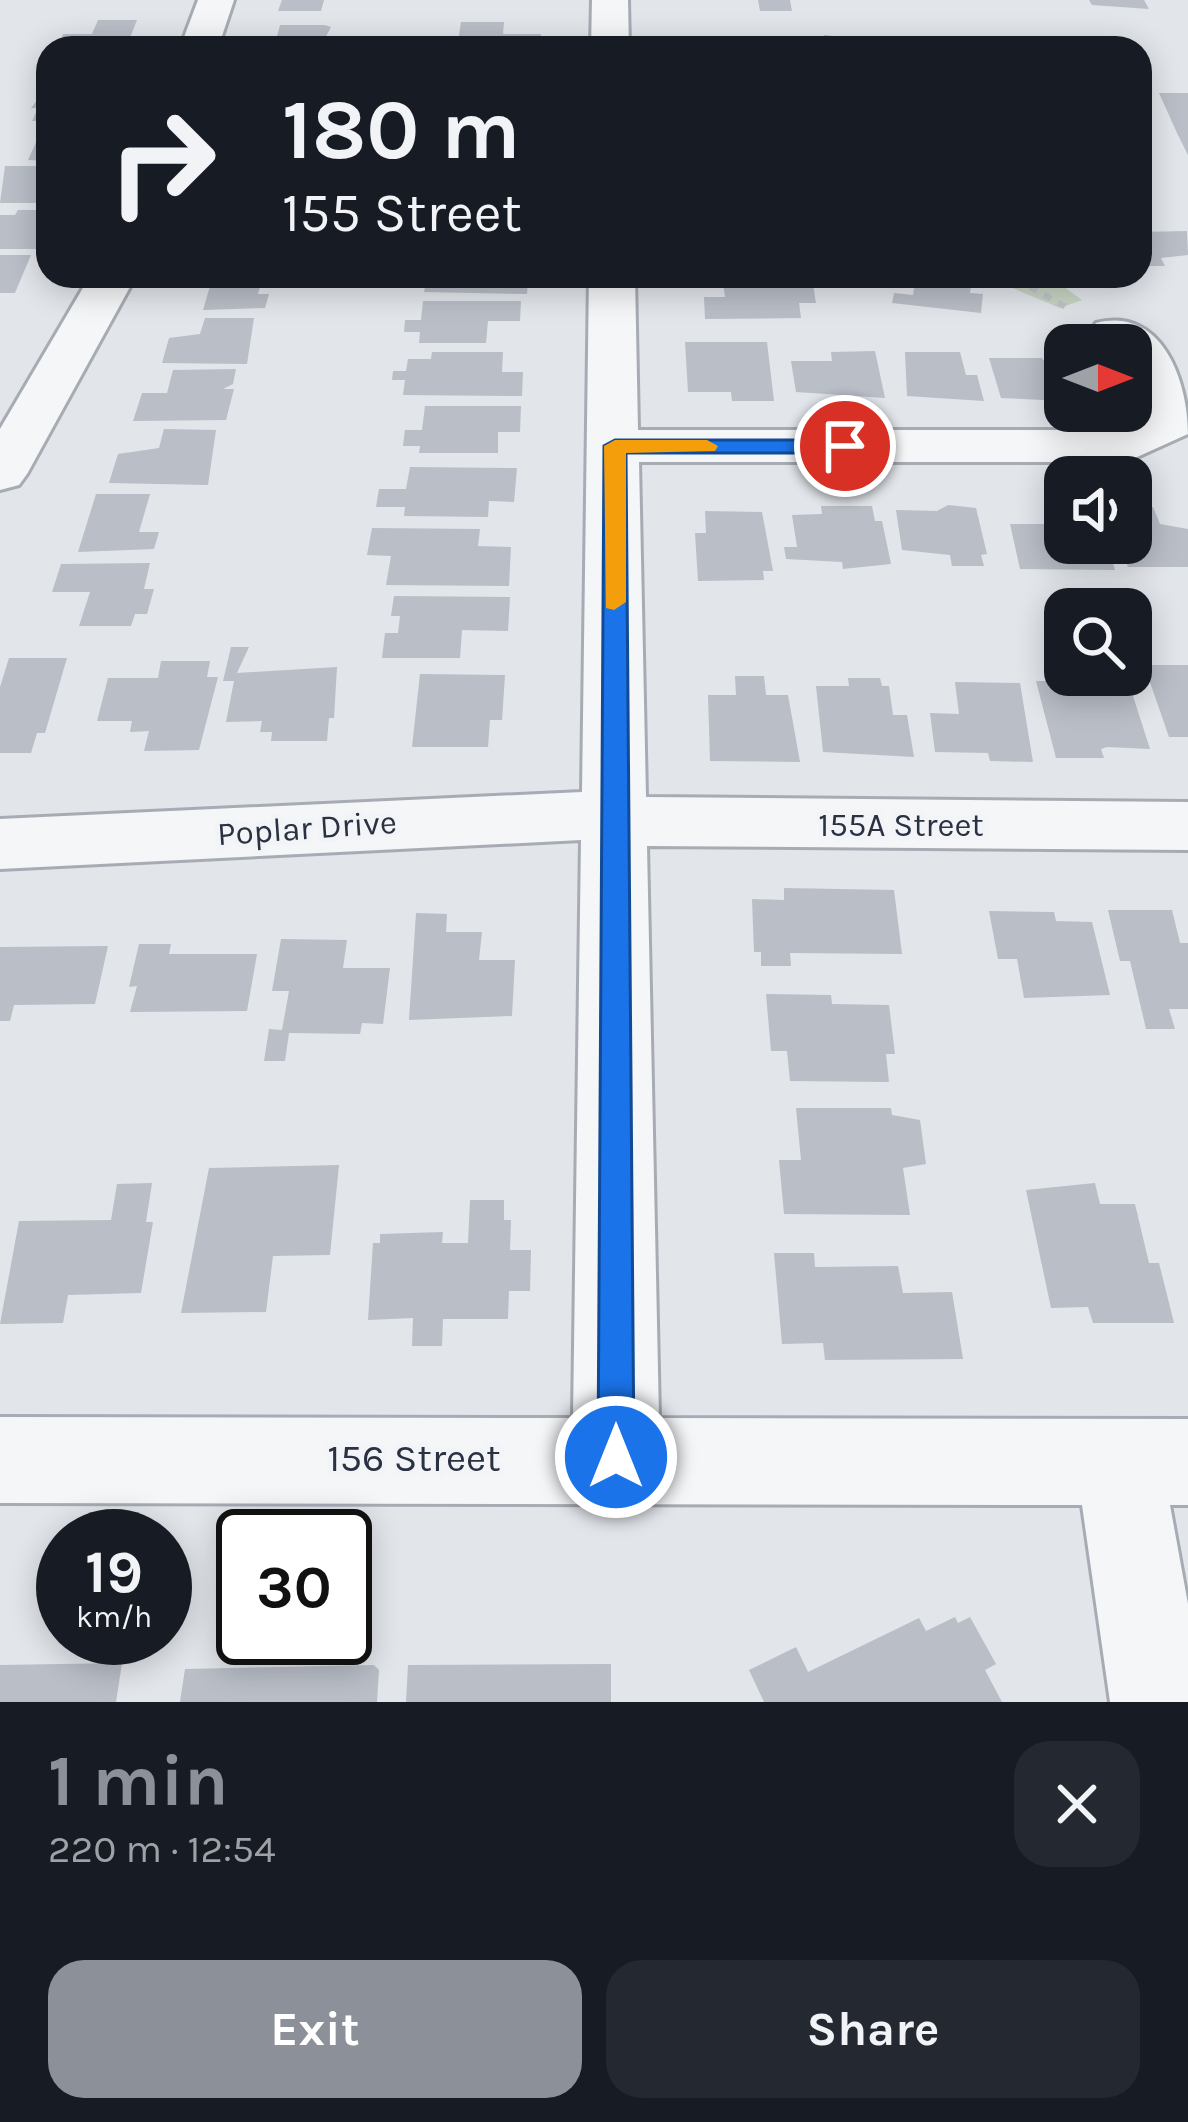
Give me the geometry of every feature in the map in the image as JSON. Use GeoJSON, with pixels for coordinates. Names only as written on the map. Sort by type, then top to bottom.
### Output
{"type":"FeatureCollection","features":[{"type":"Feature","properties":{"kind":"street"},"geometry":{"type":"LineString","coordinates":[[203,36],[216,0]]}},
{"type":"Feature","properties":{"kind":"street"},"geometry":{"type":"LineString","coordinates":[[610,0],[610,36]]}},
{"type":"Feature","properties":{"kind":"street"},"geometry":{"type":"LineString","coordinates":[[0,474],[106,288]]}},
{"type":"Feature","properties":{"kind":"street"},"geometry":{"type":"LineString","coordinates":[[612,288],[616,1457]]}},
{"type":"Feature","properties":{"kind":"street"},"geometry":{"type":"LineString","coordinates":[[615,446],[1126,446],[1169,424],[1152,374]]}},
{"type":"Feature","properties":{"kind":"street","name":"Poplar Drive"},"geometry":{"type":"LineString","coordinates":[[0,844],[557,814],[614,820]]}},
{"type":"Feature","properties":{"kind":"street","name":"155A Street"},"geometry":{"type":"LineString","coordinates":[[614,820],[1188,826]]}},
{"type":"Feature","properties":{"kind":"street","name":"156 Street"},"geometry":{"type":"LineString","coordinates":[[0,1460],[616,1457],[1154,1462]]}},
{"type":"Feature","properties":{"kind":"street"},"geometry":{"type":"LineString","coordinates":[[1154,1462],[1158,1702]]}},
{"type":"Feature","properties":{"kind":"path"},"geometry":{"type":"LineString","coordinates":[[1032,288],[1066,307]]}},
{"type":"Feature","properties":{"kind":"green space"},"geometry":{"type":"Polygon","coordinates":[[[1012,288],[1066,288],[1082,300],[1060,308],[1012,288]]]}},
{"type":"Feature","properties":{"kind":"building"},"geometry":{"type":"Polygon","coordinates":[[[282,0],[324,0],[321,11],[278,11],[282,0]]]}},
{"type":"Feature","properties":{"kind":"building"},"geometry":{"type":"Polygon","coordinates":[[[758,0],[790,0],[792,11],[760,11],[758,0]]]}},
{"type":"Feature","properties":{"kind":"building"},"geometry":{"type":"Polygon","coordinates":[[[1089,0],[1144,0],[1149,9],[1092,5],[1089,0]]]}},
{"type":"Feature","properties":{"kind":"building"},"geometry":{"type":"Polygon","coordinates":[[[98,20],[137,20],[131,36],[62,36],[92,34],[98,20]]]}},
{"type":"Feature","properties":{"kind":"building"},"geometry":{"type":"Polygon","coordinates":[[[461,22],[504,22],[503,34],[541,34],[541,36],[459,36],[461,22]]]}},
{"type":"Feature","properties":{"kind":"building"},"geometry":{"type":"Polygon","coordinates":[[[280,25],[331,27],[326,36],[277,36],[280,25]]]}},
{"type":"Feature","properties":{"kind":"building"},"geometry":{"type":"Polygon","coordinates":[[[1159,93],[1188,93],[1188,155],[1177,133],[1159,93]]]}},
{"type":"Feature","properties":{"kind":"building"},"geometry":{"type":"Polygon","coordinates":[[[5,166],[36,166],[36,203],[0,203],[5,166]]]}},
{"type":"Feature","properties":{"kind":"building"},"geometry":{"type":"Polygon","coordinates":[[[18,210],[36,210],[36,249],[0,249],[0,215],[15,215],[18,210]]]}},
{"type":"Feature","properties":{"kind":"building"},"geometry":{"type":"Polygon","coordinates":[[[1187,231],[1188,255],[1161,258],[1165,266],[1152,266],[1152,232],[1187,231]]]}},
{"type":"Feature","properties":{"kind":"building"},"geometry":{"type":"Polygon","coordinates":[[[0,255],[31,255],[15,293],[0,293],[0,255]]]}},
{"type":"Feature","properties":{"kind":"building"},"geometry":{"type":"Polygon","coordinates":[[[209,288],[260,288],[258,294],[269,294],[265,308],[203,310],[209,288]]]}},
{"type":"Feature","properties":{"kind":"building"},"geometry":{"type":"Polygon","coordinates":[[[425,288],[527,288],[527,294],[424,292],[425,288]]]}},
{"type":"Feature","properties":{"kind":"building"},"geometry":{"type":"Polygon","coordinates":[[[724,288],[814,288],[816,303],[799,303],[801,318],[705,319],[704,297],[725,297],[724,288]]]}},
{"type":"Feature","properties":{"kind":"building"},"geometry":{"type":"Polygon","coordinates":[[[914,288],[971,288],[970,293],[983,294],[981,313],[892,303],[894,293],[913,295],[914,288]]]}},
{"type":"Feature","properties":{"kind":"building"},"geometry":{"type":"Polygon","coordinates":[[[423,301],[521,301],[520,321],[488,321],[486,343],[419,343],[420,332],[404,332],[405,320],[421,320],[423,301]]]}},
{"type":"Feature","properties":{"kind":"building"},"geometry":{"type":"Polygon","coordinates":[[[205,318],[254,318],[247,364],[162,363],[169,338],[200,334],[205,318]]]}},
{"type":"Feature","properties":{"kind":"building"},"geometry":{"type":"Polygon","coordinates":[[[685,342],[767,342],[774,401],[732,401],[731,392],[688,392],[685,342]]]}},
{"type":"Feature","properties":{"kind":"building"},"geometry":{"type":"Polygon","coordinates":[[[875,351],[885,398],[796,392],[791,361],[832,361],[831,352],[875,351]]]}},
{"type":"Feature","properties":{"kind":"building"},"geometry":{"type":"Polygon","coordinates":[[[432,352],[503,352],[502,372],[523,372],[522,396],[403,395],[405,380],[392,380],[393,371],[406,371],[408,359],[431,359],[432,352]]]}},
{"type":"Feature","properties":{"kind":"building"},"geometry":{"type":"Polygon","coordinates":[[[905,352],[960,352],[966,375],[977,375],[984,401],[907,396],[905,352]]]}},
{"type":"Feature","properties":{"kind":"building"},"geometry":{"type":"Polygon","coordinates":[[[989,358],[1042,358],[1044,400],[1001,398],[989,358]]]}},
{"type":"Feature","properties":{"kind":"building"},"geometry":{"type":"Polygon","coordinates":[[[236,369],[233,384],[223,389],[234,389],[226,420],[133,421],[142,393],[167,393],[173,370],[236,369]]]}},
{"type":"Feature","properties":{"kind":"building"},"geometry":{"type":"Polygon","coordinates":[[[425,406],[521,406],[520,432],[498,432],[498,453],[419,453],[420,446],[403,446],[405,430],[422,430],[425,406]]]}},
{"type":"Feature","properties":{"kind":"building"},"geometry":{"type":"Polygon","coordinates":[[[164,429],[216,430],[208,485],[109,483],[118,454],[159,448],[164,429]]]}},
{"type":"Feature","properties":{"kind":"building"},"geometry":{"type":"Polygon","coordinates":[[[410,467],[517,468],[514,502],[489,501],[488,517],[404,516],[405,507],[376,507],[379,489],[406,489],[410,467]]]}},
{"type":"Feature","properties":{"kind":"building"},"geometry":{"type":"Polygon","coordinates":[[[96,494],[150,494],[139,532],[159,532],[154,549],[78,552],[96,494]]]}},
{"type":"Feature","properties":{"kind":"building"},"geometry":{"type":"Polygon","coordinates":[[[948,505],[976,508],[987,554],[981,555],[984,566],[952,566],[950,555],[902,550],[896,510],[937,511],[948,505]]]}},
{"type":"Feature","properties":{"kind":"building"},"geometry":{"type":"Polygon","coordinates":[[[821,506],[872,506],[875,521],[882,521],[891,564],[843,569],[842,562],[786,559],[784,547],[797,547],[792,515],[822,514],[821,506]]]}},
{"type":"Feature","properties":{"kind":"building"},"geometry":{"type":"Polygon","coordinates":[[[1152,507],[1160,524],[1188,529],[1188,567],[1128,567],[1152,564],[1152,507]]]}},
{"type":"Feature","properties":{"kind":"building"},"geometry":{"type":"Polygon","coordinates":[[[705,511],[762,512],[773,571],[763,571],[764,580],[698,581],[695,533],[706,533],[705,511]]]}},
{"type":"Feature","properties":{"kind":"building"},"geometry":{"type":"Polygon","coordinates":[[[1010,524],[1044,524],[1044,564],[1113,564],[1115,570],[1020,569],[1010,524]]]}},
{"type":"Feature","properties":{"kind":"building"},"geometry":{"type":"Polygon","coordinates":[[[372,528],[480,529],[478,546],[511,547],[509,586],[386,585],[391,556],[367,555],[372,528]]]}},
{"type":"Feature","properties":{"kind":"building"},"geometry":{"type":"Polygon","coordinates":[[[150,563],[144,589],[154,589],[147,614],[135,614],[131,626],[79,626],[90,592],[52,592],[61,564],[150,563]]]}},
{"type":"Feature","properties":{"kind":"building"},"geometry":{"type":"Polygon","coordinates":[[[394,596],[510,597],[508,631],[462,630],[460,658],[382,658],[385,633],[398,633],[400,616],[391,616],[394,596]]]}},
{"type":"Feature","properties":{"kind":"building"},"geometry":{"type":"Polygon","coordinates":[[[231,647],[249,647],[237,673],[337,667],[334,718],[329,718],[327,741],[271,741],[272,732],[260,732],[262,721],[226,722],[234,681],[223,681],[231,647]]]}},
{"type":"Feature","properties":{"kind":"building"},"geometry":{"type":"Polygon","coordinates":[[[9,658],[67,658],[45,733],[37,733],[31,753],[0,753],[0,687],[9,658]]]}},
{"type":"Feature","properties":{"kind":"building"},"geometry":{"type":"Polygon","coordinates":[[[161,661],[210,661],[207,677],[218,677],[199,750],[144,751],[149,731],[130,732],[132,721],[97,721],[108,678],[158,678],[161,661]]]}},
{"type":"Feature","properties":{"kind":"building"},"geometry":{"type":"Polygon","coordinates":[[[1152,665],[1188,665],[1188,737],[1169,737],[1152,688],[1152,665]]]}},
{"type":"Feature","properties":{"kind":"building"},"geometry":{"type":"Polygon","coordinates":[[[420,674],[505,675],[502,720],[490,720],[488,747],[412,747],[420,674]]]}},
{"type":"Feature","properties":{"kind":"building"},"geometry":{"type":"Polygon","coordinates":[[[735,676],[764,676],[766,695],[788,695],[800,762],[710,761],[708,695],[736,695],[735,676]]]}},
{"type":"Feature","properties":{"kind":"building"},"geometry":{"type":"Polygon","coordinates":[[[848,678],[880,678],[882,686],[889,686],[893,715],[907,715],[914,757],[823,752],[816,686],[849,686],[848,678]]]}},
{"type":"Feature","properties":{"kind":"building"},"geometry":{"type":"Polygon","coordinates":[[[1036,681],[1044,681],[1044,696],[1133,696],[1150,749],[1107,747],[1101,749],[1104,758],[1056,758],[1036,681]]]}},
{"type":"Feature","properties":{"kind":"building"},"geometry":{"type":"Polygon","coordinates":[[[955,682],[1020,683],[1033,762],[990,761],[988,753],[935,752],[930,713],[959,714],[955,682]]]}},
{"type":"Feature","properties":{"kind":"building"},"geometry":{"type":"Polygon","coordinates":[[[784,888],[894,890],[902,954],[790,953],[791,966],[761,966],[761,952],[754,952],[752,899],[784,900],[784,888]]]}},
{"type":"Feature","properties":{"kind":"building"},"geometry":{"type":"Polygon","coordinates":[[[1108,910],[1172,910],[1180,943],[1188,943],[1188,1009],[1169,1009],[1175,1029],[1146,1029],[1130,961],[1120,961],[1108,910]]]}},
{"type":"Feature","properties":{"kind":"building"},"geometry":{"type":"Polygon","coordinates":[[[989,911],[1054,912],[1056,921],[1092,922],[1110,995],[1024,998],[1017,959],[998,959],[989,911]]]}},
{"type":"Feature","properties":{"kind":"building"},"geometry":{"type":"Polygon","coordinates":[[[416,913],[447,914],[446,932],[482,932],[479,960],[515,960],[512,1016],[409,1020],[416,913]]]}},
{"type":"Feature","properties":{"kind":"building"},"geometry":{"type":"Polygon","coordinates":[[[281,939],[347,940],[343,968],[390,968],[383,1024],[362,1023],[360,1034],[289,1033],[285,1061],[264,1061],[269,1029],[282,1030],[289,991],[272,991],[281,939]]]}},
{"type":"Feature","properties":{"kind":"building"},"geometry":{"type":"Polygon","coordinates":[[[139,944],[171,944],[169,954],[257,954],[247,1011],[130,1012],[137,986],[129,987],[139,944]]]}},
{"type":"Feature","properties":{"kind":"building"},"geometry":{"type":"Polygon","coordinates":[[[108,946],[95,1004],[14,1005],[10,1021],[0,1021],[0,947],[108,946]]]}},
{"type":"Feature","properties":{"kind":"building"},"geometry":{"type":"Polygon","coordinates":[[[766,994],[831,995],[832,1004],[889,1005],[895,1054],[886,1054],[889,1082],[790,1081],[787,1051],[771,1051],[766,994]]]}},
{"type":"Feature","properties":{"kind":"building"},"geometry":{"type":"Polygon","coordinates":[[[796,1108],[891,1108],[892,1115],[920,1120],[926,1164],[903,1168],[910,1215],[784,1214],[779,1160],[801,1160],[796,1108]]]}},
{"type":"Feature","properties":{"kind":"building"},"geometry":{"type":"Polygon","coordinates":[[[339,1165],[330,1255],[273,1256],[266,1312],[181,1313],[209,1168],[339,1165]]]}},
{"type":"Feature","properties":{"kind":"building"},"geometry":{"type":"Polygon","coordinates":[[[152,1183],[146,1222],[153,1222],[141,1293],[68,1295],[63,1323],[0,1324],[19,1221],[111,1220],[117,1184],[152,1183]]]}},
{"type":"Feature","properties":{"kind":"building"},"geometry":{"type":"Polygon","coordinates":[[[1095,1183],[1100,1204],[1135,1204],[1149,1263],[1159,1263],[1174,1323],[1093,1323],[1088,1307],[1051,1308],[1026,1190],[1095,1183]]]}},
{"type":"Feature","properties":{"kind":"building"},"geometry":{"type":"Polygon","coordinates":[[[470,1200],[504,1200],[504,1220],[511,1220],[510,1250],[531,1250],[530,1291],[509,1291],[508,1319],[443,1319],[442,1346],[412,1346],[413,1318],[368,1320],[373,1243],[380,1243],[380,1234],[443,1232],[442,1243],[468,1243],[470,1200]]]}},
{"type":"Feature","properties":{"kind":"building"},"geometry":{"type":"Polygon","coordinates":[[[774,1253],[814,1253],[815,1267],[898,1266],[903,1293],[952,1292],[963,1359],[825,1360],[823,1343],[782,1344],[774,1253]]]}},
{"type":"Feature","properties":{"kind":"building"},"geometry":{"type":"Polygon","coordinates":[[[955,1617],[958,1623],[970,1617],[996,1664],[985,1670],[1002,1702],[764,1702],[749,1670],[796,1647],[808,1672],[919,1618],[926,1631],[955,1617]]]}},
{"type":"Feature","properties":{"kind":"building"},"geometry":{"type":"Polygon","coordinates":[[[611,1664],[611,1702],[406,1702],[408,1665],[611,1664]]]}},
{"type":"Feature","properties":{"kind":"building"},"geometry":{"type":"Polygon","coordinates":[[[0,1665],[122,1665],[116,1702],[0,1702],[0,1665]]]}},
{"type":"Feature","properties":{"kind":"building"},"geometry":{"type":"Polygon","coordinates":[[[374,1665],[379,1670],[377,1702],[180,1702],[185,1669],[374,1665]]]}},
{"type":"Feature","properties":{"kind":"slow traffic"},"geometry":{"type":"LineString","coordinates":[[614,602],[615,446],[707,446]]}},
{"type":"Feature","properties":{"kind":"route"},"geometry":{"type":"LineString","coordinates":[[616,1457],[615,446],[845,446]]}}]}
